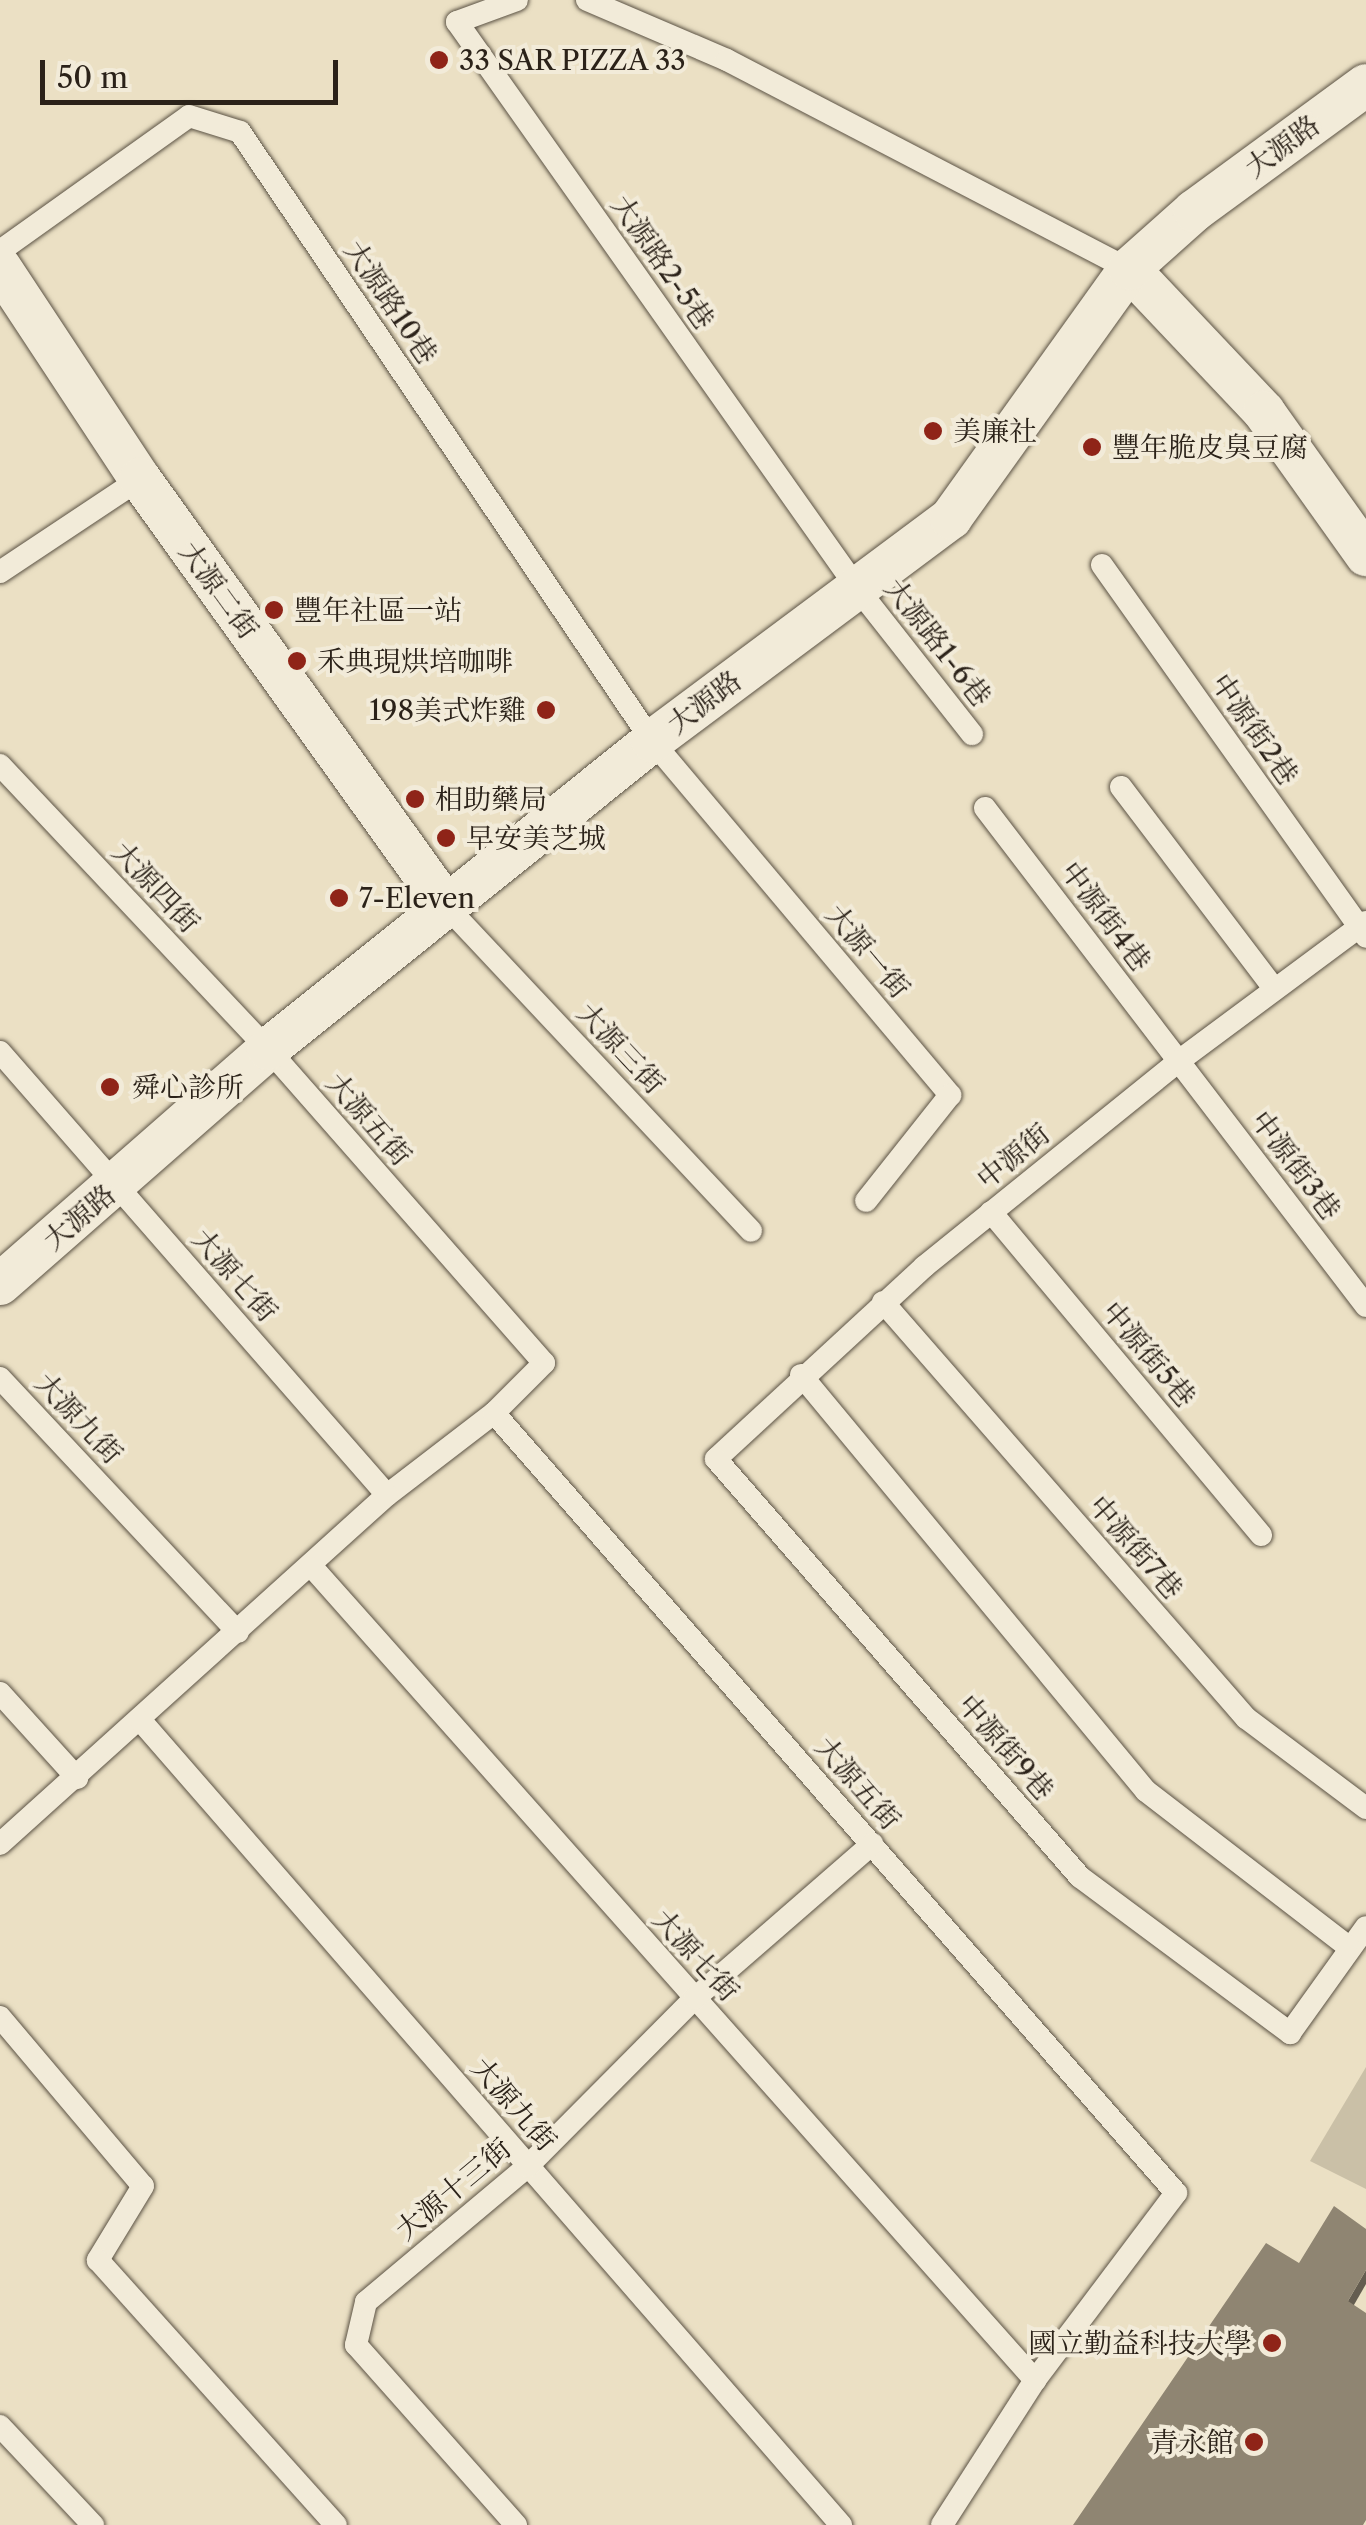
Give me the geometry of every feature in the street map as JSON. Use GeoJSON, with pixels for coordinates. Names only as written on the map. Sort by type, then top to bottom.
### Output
{"type":"FeatureCollection","features":[{"type":"Feature","properties":{"kind":"street","name":"大源路"},"geometry":{"type":"LineString","coordinates":[[0,1284],[117,1186],[268,1049],[652,741],[951,518],[1129,269],[1194,211],[1366,85]]}},
{"type":"Feature","properties":{"kind":"street","name":"大源二街"},"geometry":{"type":"LineString","coordinates":[[0,267],[140,480],[447,907]]}},
{"type":"Feature","properties":{"kind":"street"},"geometry":{"type":"LineString","coordinates":[[1129,269],[1264,412],[1366,555]]}},
{"type":"Feature","properties":{"kind":"lane","name":"大源路2-5巷"},"geometry":{"type":"LineString","coordinates":[[516,0],[457,22],[856,588]]}},
{"type":"Feature","properties":{"kind":"lane"},"geometry":{"type":"LineString","coordinates":[[586,0],[728,60],[1129,269]]}},
{"type":"Feature","properties":{"kind":"lane","name":"大源路10巷"},"geometry":{"type":"LineString","coordinates":[[0,252],[189,116],[240,132],[652,741]]}},
{"type":"Feature","properties":{"kind":"lane"},"geometry":{"type":"LineString","coordinates":[[0,572],[140,480]]}},
{"type":"Feature","properties":{"kind":"lane","name":"中源街2巷"},"geometry":{"type":"LineString","coordinates":[[1102,565],[1363,929]]}},
{"type":"Feature","properties":{"kind":"lane","name":"大源路1-6巷"},"geometry":{"type":"LineString","coordinates":[[856,588],[972,734]]}},
{"type":"Feature","properties":{"kind":"lane","name":"大源一街"},"geometry":{"type":"LineString","coordinates":[[652,741],[950,1095],[866,1201]]}},
{"type":"Feature","properties":{"kind":"lane","name":"大源四街"},"geometry":{"type":"LineString","coordinates":[[0,766],[268,1049]]}},
{"type":"Feature","properties":{"kind":"lane"},"geometry":{"type":"LineString","coordinates":[[1121,787],[1273,987]]}},
{"type":"Feature","properties":{"kind":"lane","name":"中源街4巷"},"geometry":{"type":"LineString","coordinates":[[985,808],[1179,1061]]}},
{"type":"Feature","properties":{"kind":"lane","name":"大源三街"},"geometry":{"type":"LineString","coordinates":[[447,907],[751,1231]]}},
{"type":"Feature","properties":{"kind":"lane","name":"中源街"},"geometry":{"type":"LineString","coordinates":[[716,1459],[801,1375],[991,1212],[1273,987],[1363,929]]}},
{"type":"Feature","properties":{"kind":"lane","name":"大源五街"},"geometry":{"type":"LineString","coordinates":[[268,1049],[544,1363],[494,1414],[1176,2192],[1035,2380]]}},
{"type":"Feature","properties":{"kind":"lane","name":"大源七街"},"geometry":{"type":"LineString","coordinates":[[0,1052],[387,1494]]}},
{"type":"Feature","properties":{"kind":"lane","name":"中源街3巷"},"geometry":{"type":"LineString","coordinates":[[1179,1061],[1366,1306]]}},
{"type":"Feature","properties":{"kind":"lane","name":"中源街5巷"},"geometry":{"type":"LineString","coordinates":[[991,1212],[1261,1535]]}},
{"type":"Feature","properties":{"kind":"lane","name":"中源街7巷"},"geometry":{"type":"LineString","coordinates":[[883,1302],[1246,1718],[1366,1808]]}},
{"type":"Feature","properties":{"kind":"lane"},"geometry":{"type":"LineString","coordinates":[[801,1375],[1146,1792],[1350,1948],[1366,1927]]}},
{"type":"Feature","properties":{"kind":"lane","name":"大源九街"},"geometry":{"type":"LineString","coordinates":[[0,1378],[238,1632]]}},
{"type":"Feature","properties":{"kind":"lane"},"geometry":{"type":"LineString","coordinates":[[0,1844],[313,1568],[387,1494],[494,1414]]}},
{"type":"Feature","properties":{"kind":"lane","name":"中源街9巷"},"geometry":{"type":"LineString","coordinates":[[716,1459],[1080,1877],[1290,2033],[1350,1948]]}},
{"type":"Feature","properties":{"kind":"lane","name":"大源七街"},"geometry":{"type":"LineString","coordinates":[[313,1568],[1035,2380]]}},
{"type":"Feature","properties":{"kind":"lane"},"geometry":{"type":"LineString","coordinates":[[0,1693],[77,1778]]}},
{"type":"Feature","properties":{"kind":"lane","name":"大源九街"},"geometry":{"type":"LineString","coordinates":[[142,1722],[841,2525]]}},
{"type":"Feature","properties":{"kind":"lane","name":"大源十三街"},"geometry":{"type":"LineString","coordinates":[[516,2525],[356,2345],[366,2302],[528,2166],[694,1998],[872,1844]]}},
{"type":"Feature","properties":{"kind":"lane"},"geometry":{"type":"LineString","coordinates":[[0,2017],[143,2186],[98,2260],[336,2525]]}},
{"type":"Feature","properties":{"kind":"lane"},"geometry":{"type":"LineString","coordinates":[[942,2525],[1035,2380]]}},
{"type":"Feature","properties":{"kind":"lane"},"geometry":{"type":"LineString","coordinates":[[0,2426],[92,2525]]}},
{"type":"Feature","properties":{"kind":"shaded area"},"geometry":{"type":"Polygon","coordinates":[[[1366,2067],[1366,2189],[1310,2161],[1366,2067]]]}},
{"type":"Feature","properties":{"kind":"building","name":"國立勤益科技大學"},"geometry":{"type":"Polygon","coordinates":[[[1334,2206],[1366,2229],[1366,2270],[1348,2301],[1366,2313],[1363,2525],[1073,2525],[1266,2243],[1299,2263],[1334,2206]]]}},
{"type":"Feature","properties":{"kind":"place","name":"33 SAR PIZZA 33"},"geometry":{"type":"Point","coordinates":[439,60]}},
{"type":"Feature","properties":{"kind":"place","name":"美廉社"},"geometry":{"type":"Point","coordinates":[933,431]}},
{"type":"Feature","properties":{"kind":"place","name":"豐年脆皮臭豆腐"},"geometry":{"type":"Point","coordinates":[1092,447]}},
{"type":"Feature","properties":{"kind":"place","name":"豐年社區一站"},"geometry":{"type":"Point","coordinates":[274,610]}},
{"type":"Feature","properties":{"kind":"place","name":"禾典現烘培咖啡"},"geometry":{"type":"Point","coordinates":[297,661]}},
{"type":"Feature","properties":{"kind":"place","name":"198美式炸雞"},"geometry":{"type":"Point","coordinates":[546,710]}},
{"type":"Feature","properties":{"kind":"place","name":"相助藥局"},"geometry":{"type":"Point","coordinates":[415,799]}},
{"type":"Feature","properties":{"kind":"place","name":"早安美芝城"},"geometry":{"type":"Point","coordinates":[446,838]}},
{"type":"Feature","properties":{"kind":"place","name":"7-Eleven"},"geometry":{"type":"Point","coordinates":[339,898]}},
{"type":"Feature","properties":{"kind":"place","name":"舜心診所"},"geometry":{"type":"Point","coordinates":[110,1087]}},
{"type":"Feature","properties":{"kind":"place","name":"國立勤益科技大學"},"geometry":{"type":"Point","coordinates":[1272,2343]}},
{"type":"Feature","properties":{"kind":"place","name":"青永館"},"geometry":{"type":"Point","coordinates":[1254,2442]}}]}
